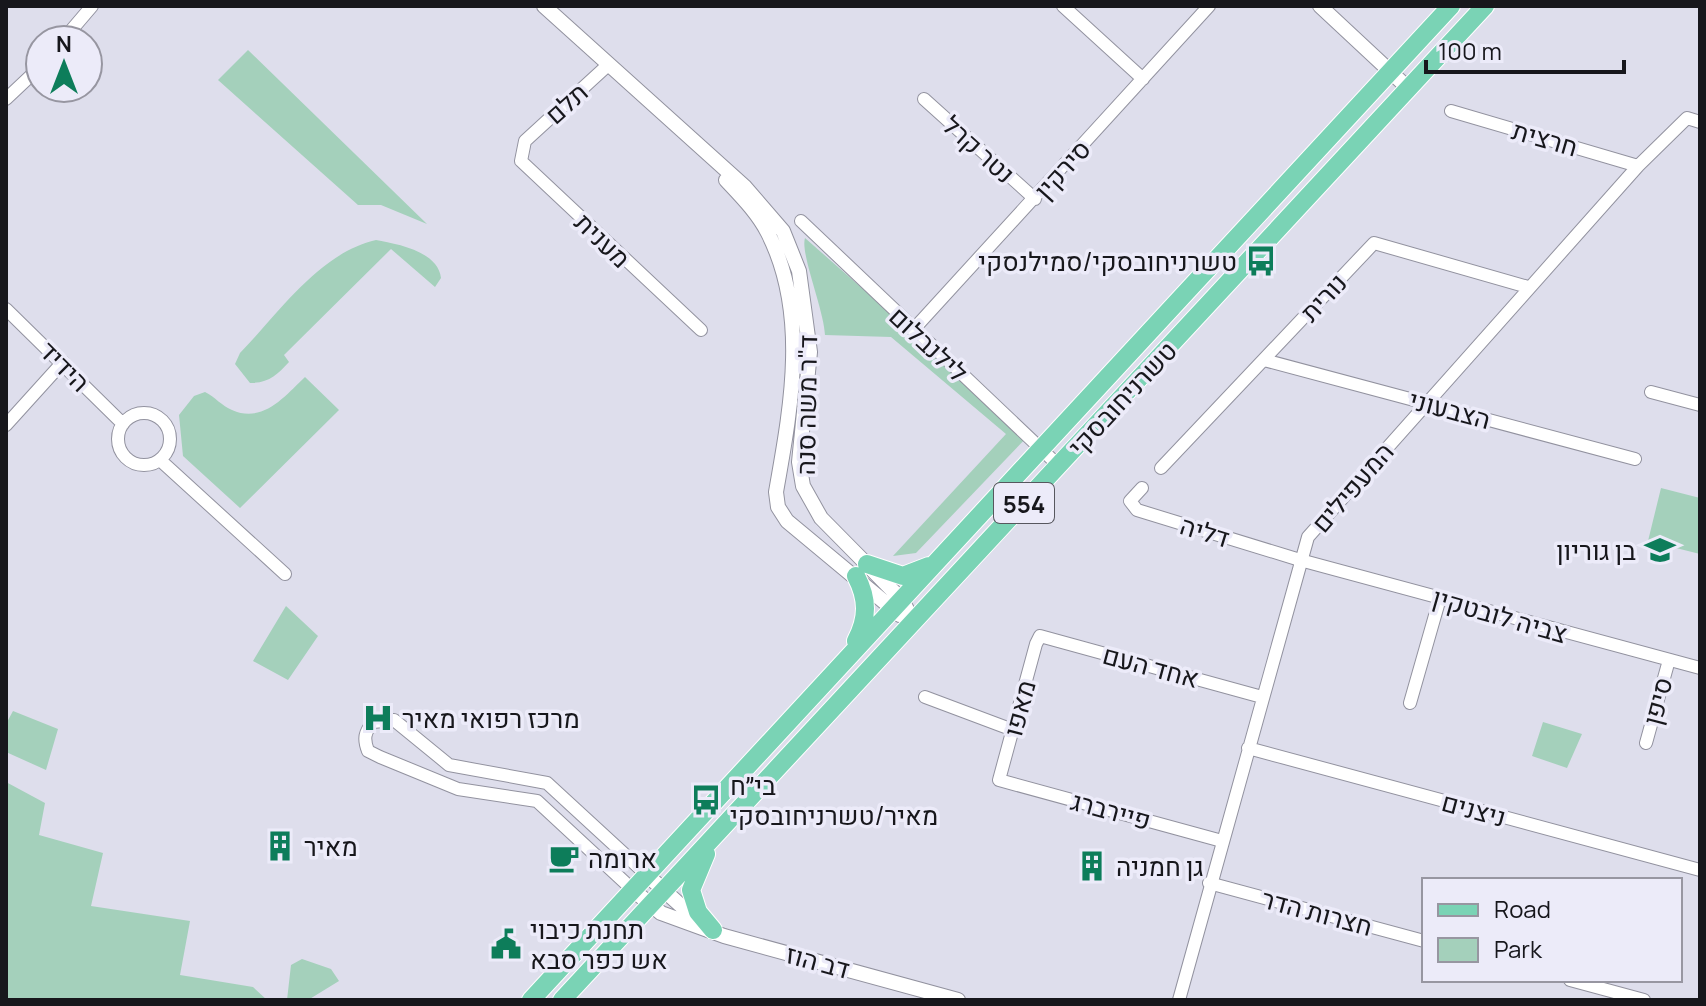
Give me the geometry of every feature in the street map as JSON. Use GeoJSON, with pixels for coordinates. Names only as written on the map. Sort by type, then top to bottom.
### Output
{"type":"FeatureCollection","features":[{"type":"Feature","properties":{"kind":"main road","name":"טשרניחובסקי"},"geometry":{"type":"LineString","coordinates":[[531,1000],[1451,6]]}},
{"type":"Feature","properties":{"kind":"main road","name":"טשרניחובסקי"},"geometry":{"type":"LineString","coordinates":[[562,1000],[1485,6]]}},
{"type":"Feature","properties":{"kind":"main road"},"geometry":{"type":"LineString","coordinates":[[846,660],[865,621],[862,570],[903,576],[938,560]]}},
{"type":"Feature","properties":{"kind":"main road"},"geometry":{"type":"LineString","coordinates":[[716,835],[691,890],[698,912],[718,933]]}},
{"type":"Feature","properties":{"kind":"street"},"geometry":{"type":"LineString","coordinates":[[77,24],[92,6]]}},
{"type":"Feature","properties":{"kind":"street","name":"ד\"ר משה סנה"},"geometry":{"type":"LineString","coordinates":[[544,6],[767,208],[793,253],[804,294],[811,363],[799,472],[821,518],[862,570],[913,621]]}},
{"type":"Feature","properties":{"kind":"street"},"geometry":{"type":"LineString","coordinates":[[1063,6],[1143,79]]}},
{"type":"Feature","properties":{"kind":"street","name":"סירקין"},"geometry":{"type":"LineString","coordinates":[[913,330],[1209,6]]}},
{"type":"Feature","properties":{"kind":"street"},"geometry":{"type":"LineString","coordinates":[[1320,6],[1409,89]]}},
{"type":"Feature","properties":{"kind":"street","name":"תלם"},"geometry":{"type":"LineString","coordinates":[[525,141],[608,65]]}},
{"type":"Feature","properties":{"kind":"street"},"geometry":{"type":"LineString","coordinates":[[6,99],[24,82]]}},
{"type":"Feature","properties":{"kind":"street","name":"נטר קרל"},"geometry":{"type":"LineString","coordinates":[[924,99],[1035,199]]}},
{"type":"Feature","properties":{"kind":"street","name":"חרצית"},"geometry":{"type":"LineString","coordinates":[[1451,111],[1638,166]]}},
{"type":"Feature","properties":{"kind":"street","name":"המעפילים"},"geometry":{"type":"LineString","coordinates":[[1179,1000],[1209,883],[1308,537],[1638,166],[1694,120]]}},
{"type":"Feature","properties":{"kind":"street","name":"מענית"},"geometry":{"type":"LineString","coordinates":[[525,141],[521,161],[701,330]]}},
{"type":"Feature","properties":{"kind":"street","name":"ד\"ר משה סנה"},"geometry":{"type":"LineString","coordinates":[[697,146],[768,231],[786,284],[794,373],[776,492],[778,507],[791,524],[862,570]]}},
{"type":"Feature","properties":{"kind":"street","name":"לילנבלום"},"geometry":{"type":"LineString","coordinates":[[801,221],[1059,466]]}},
{"type":"Feature","properties":{"kind":"street","name":"נורית"},"geometry":{"type":"LineString","coordinates":[[1161,468],[1374,243],[1528,287]]}},
{"type":"Feature","properties":{"kind":"street","name":"הידיד"},"geometry":{"type":"LineString","coordinates":[[6,309],[123,424]]}},
{"type":"Feature","properties":{"kind":"street","name":"הצבעוני"},"geometry":{"type":"LineString","coordinates":[[1264,360],[1635,459]]}},
{"type":"Feature","properties":{"kind":"street"},"geometry":{"type":"LineString","coordinates":[[6,425],[63,362]]}},
{"type":"Feature","properties":{"kind":"street"},"geometry":{"type":"LineString","coordinates":[[1651,392],[1700,405]]}},
{"type":"Feature","properties":{"kind":"street"},"geometry":{"type":"LineString","coordinates":[[142,413],[159,417],[170,436],[169,445],[160,460],[142,465],[126,457],[118,441],[123,424],[142,413]]}},
{"type":"Feature","properties":{"kind":"street"},"geometry":{"type":"LineString","coordinates":[[160,460],[285,574]]}},
{"type":"Feature","properties":{"kind":"street","name":"דליה"},"geometry":{"type":"LineString","coordinates":[[1142,488],[1130,501],[1137,510],[1300,560]]}},
{"type":"Feature","properties":{"kind":"street","name":"צביה לובטקין"},"geometry":{"type":"LineString","coordinates":[[1300,560],[1700,668]]}},
{"type":"Feature","properties":{"kind":"street"},"geometry":{"type":"LineString","coordinates":[[1410,703],[1440,598]]}},
{"type":"Feature","properties":{"kind":"street","name":"אחד העם"},"geometry":{"type":"LineString","coordinates":[[1040,636],[1262,697]]}},
{"type":"Feature","properties":{"kind":"street","name":"מאפו"},"geometry":{"type":"LineString","coordinates":[[999,780],[1040,636]]}},
{"type":"Feature","properties":{"kind":"street","name":"סיפן"},"geometry":{"type":"LineString","coordinates":[[1646,743],[1669,660]]}},
{"type":"Feature","properties":{"kind":"street"},"geometry":{"type":"LineString","coordinates":[[925,697],[1013,730]]}},
{"type":"Feature","properties":{"kind":"street"},"geometry":{"type":"LineString","coordinates":[[633,890],[537,801],[458,789],[380,757],[368,751],[364,740],[367,730],[373,722],[394,720],[449,765],[547,783],[647,875]]}},
{"type":"Feature","properties":{"kind":"street","name":"ניצנים"},"geometry":{"type":"LineString","coordinates":[[1248,748],[1700,870]]}},
{"type":"Feature","properties":{"kind":"street","name":"פיירברג"},"geometry":{"type":"LineString","coordinates":[[999,780],[1222,841]]}},
{"type":"Feature","properties":{"kind":"street","name":"דב הוז"},"geometry":{"type":"LineString","coordinates":[[647,875],[661,913],[718,933],[958,1000]]}},
{"type":"Feature","properties":{"kind":"street","name":"חצרות הדר"},"geometry":{"type":"LineString","coordinates":[[1209,883],[1422,940]]}},
{"type":"Feature","properties":{"kind":"street","name":"דב הוז"},"geometry":{"type":"LineString","coordinates":[[633,890],[657,898]]}},
{"type":"Feature","properties":{"kind":"street"},"geometry":{"type":"LineString","coordinates":[[1577,982],[1644,1000]]}},
{"type":"Feature","properties":{"kind":"green space"},"geometry":{"type":"Polygon","coordinates":[[[248,50],[427,224],[381,205],[358,205],[218,80],[248,50]]]}},
{"type":"Feature","properties":{"kind":"green space"},"geometry":{"type":"Polygon","coordinates":[[[805,238],[1029,435],[916,553],[893,556],[1006,434],[891,337],[825,335],[806,256],[805,238]]]}},
{"type":"Feature","properties":{"kind":"green space"},"geometry":{"type":"Polygon","coordinates":[[[376,240],[415,250],[433,261],[441,278],[435,287],[391,249],[284,355],[289,362],[281,371],[268,380],[250,383],[235,364],[240,353],[318,271],[355,247],[376,240]]]}},
{"type":"Feature","properties":{"kind":"green space"},"geometry":{"type":"Polygon","coordinates":[[[305,377],[339,410],[240,508],[183,456],[179,415],[194,396],[205,392],[232,410],[243,413],[263,411],[273,406],[305,377]]]}},
{"type":"Feature","properties":{"kind":"green space"},"geometry":{"type":"Polygon","coordinates":[[[1661,488],[1700,498],[1700,554],[1648,541],[1661,488]]]}},
{"type":"Feature","properties":{"kind":"green space"},"geometry":{"type":"Polygon","coordinates":[[[286,606],[318,636],[288,680],[253,661],[286,606]]]}},
{"type":"Feature","properties":{"kind":"green space"},"geometry":{"type":"Polygon","coordinates":[[[13,711],[58,729],[46,770],[6,752],[6,724],[13,711]]]}},
{"type":"Feature","properties":{"kind":"green space"},"geometry":{"type":"Polygon","coordinates":[[[1543,722],[1582,734],[1567,768],[1532,756],[1543,722]]]}},
{"type":"Feature","properties":{"kind":"green space"},"geometry":{"type":"Polygon","coordinates":[[[6,782],[45,803],[39,835],[103,853],[91,906],[190,921],[180,975],[253,987],[267,1000],[6,1000],[6,782]]]}},
{"type":"Feature","properties":{"kind":"green space"},"geometry":{"type":"Polygon","coordinates":[[[302,959],[331,969],[339,981],[308,1000],[287,1000],[291,965],[302,959]]]}},
{"type":"Feature","properties":{"kind":"place","name":"טשרניחובסקי/סמילנסקי"},"geometry":{"type":"Point","coordinates":[1261,261]}},
{"type":"Feature","properties":{"kind":"place","name":"בן גוריון"},"geometry":{"type":"Point","coordinates":[1660,550]}},
{"type":"Feature","properties":{"kind":"place","name":"מרכז רפואי מאיר"},"geometry":{"type":"Point","coordinates":[378,718]}},
{"type":"Feature","properties":{"kind":"place","name":"בי״ח מאיר/טשרניחובסקי"},"geometry":{"type":"Point","coordinates":[706,800]}},
{"type":"Feature","properties":{"kind":"place","name":"מאיר"},"geometry":{"type":"Point","coordinates":[280,846]}},
{"type":"Feature","properties":{"kind":"place","name":"ארומה"},"geometry":{"type":"Point","coordinates":[564,858]}},
{"type":"Feature","properties":{"kind":"place","name":"גן חמניה"},"geometry":{"type":"Point","coordinates":[1092,866]}},
{"type":"Feature","properties":{"kind":"place","name":"תחנת כיבוי אש כפר סבא"},"geometry":{"type":"Point","coordinates":[506,944]}}]}
